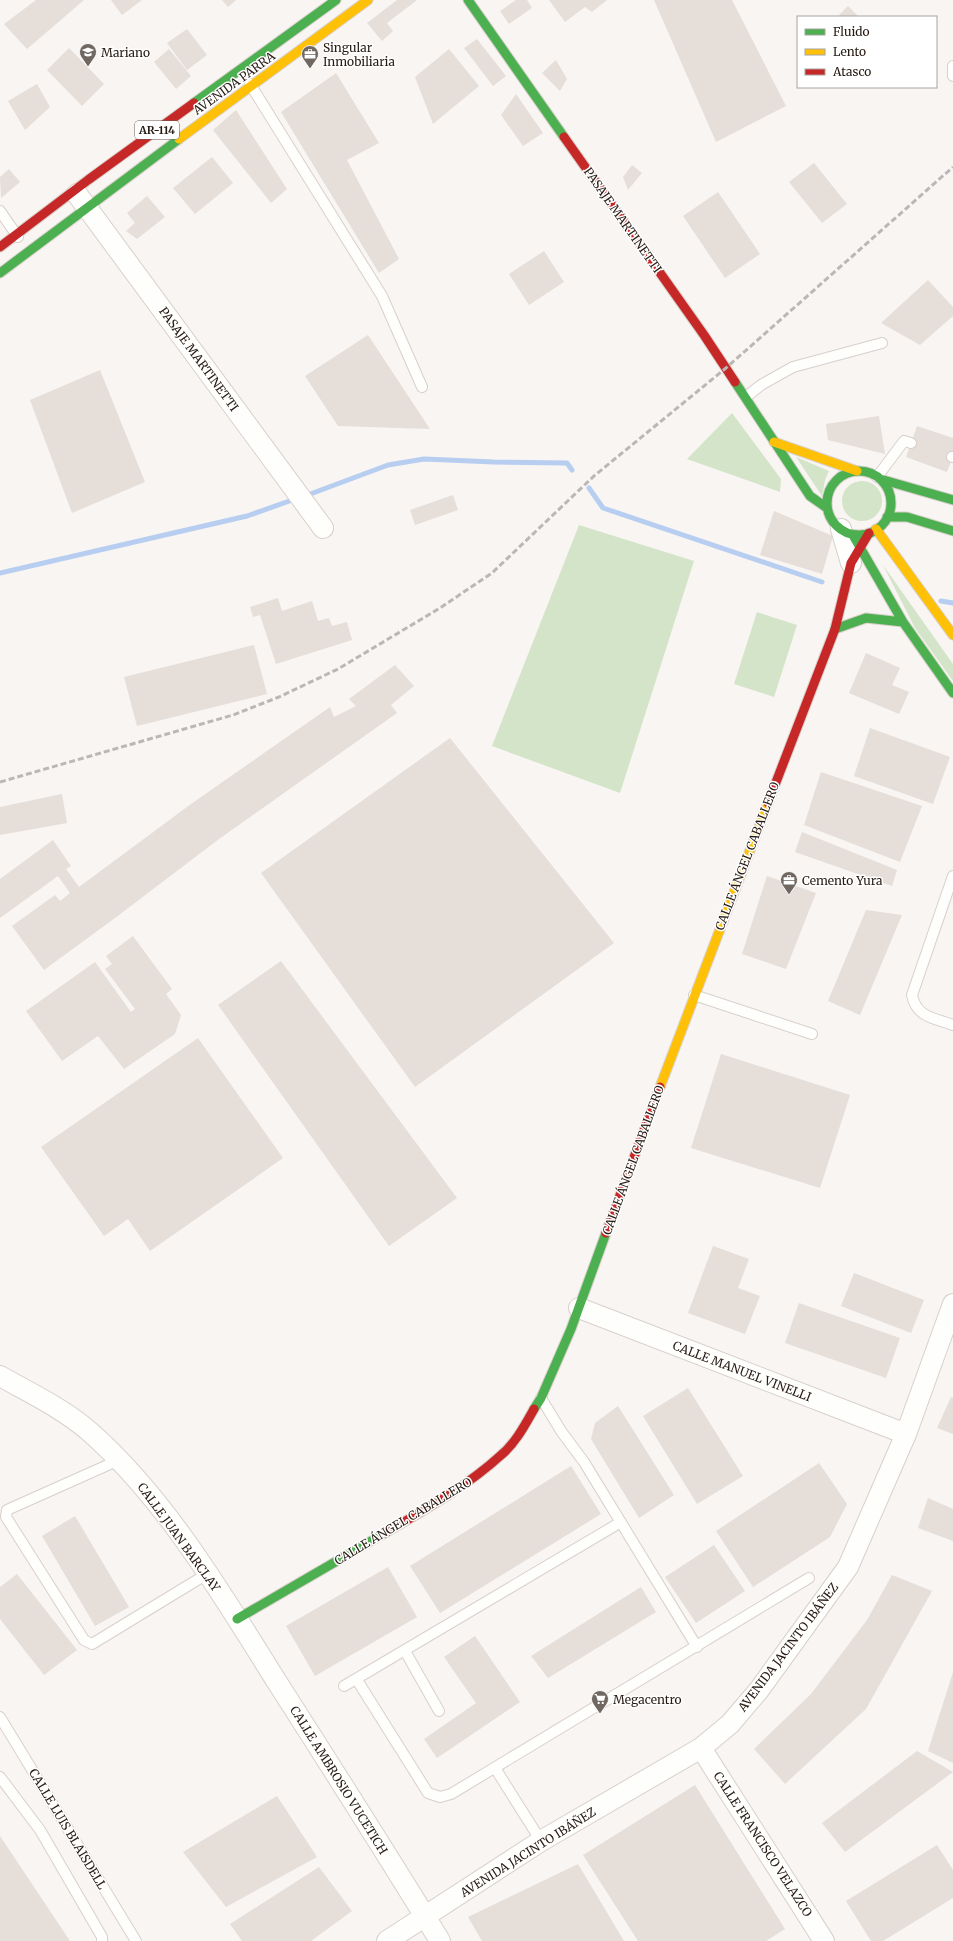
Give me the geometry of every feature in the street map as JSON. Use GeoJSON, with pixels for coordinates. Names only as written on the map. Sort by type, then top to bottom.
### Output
{"type":"FeatureCollection","features":[{"type":"Feature","properties":{"kind":"main road","name":"AVENIDA PARRA"},"geometry":{"type":"LineString","coordinates":[[0,246],[336,0]]}},
{"type":"Feature","properties":{"kind":"main road","name":"AVENIDA PARRA"},"geometry":{"type":"LineString","coordinates":[[0,273],[87,206],[368,0]]}},
{"type":"Feature","properties":{"kind":"main road","name":"PASAJE MARTINETTI"},"geometry":{"type":"LineString","coordinates":[[468,0],[704,335],[810,496],[827,508]]}},
{"type":"Feature","properties":{"kind":"main road"},"geometry":{"type":"LineString","coordinates":[[774,442],[857,471],[871,473],[878,478],[886,486],[890,501],[887,517],[872,531],[847,531],[830,516],[827,508],[827,498],[831,487],[837,479],[846,473],[857,471]]}},
{"type":"Feature","properties":{"kind":"main road"},"geometry":{"type":"LineString","coordinates":[[878,478],[953,500]]}},
{"type":"Feature","properties":{"kind":"main road"},"geometry":{"type":"LineString","coordinates":[[887,517],[907,517],[953,531]]}},
{"type":"Feature","properties":{"kind":"main road"},"geometry":{"type":"LineString","coordinates":[[872,531],[953,635]]}},
{"type":"Feature","properties":{"kind":"main road","name":"CALLE ÁNGEL CABALLERO"},"geometry":{"type":"LineString","coordinates":[[237,1619],[445,1498],[476,1476],[501,1456],[522,1430],[541,1398],[578,1308],[694,995],[835,629],[856,555],[872,531]]}},
{"type":"Feature","properties":{"kind":"main road"},"geometry":{"type":"LineString","coordinates":[[856,555],[953,694]]}},
{"type":"Feature","properties":{"kind":"main road"},"geometry":{"type":"LineString","coordinates":[[835,629],[866,618],[886,619],[902,622]]}},
{"type":"Feature","properties":{"kind":"street","name":"PASAJE MARTINETTI"},"geometry":{"type":"LineString","coordinates":[[74,191],[87,206],[323,528]]}},
{"type":"Feature","properties":{"kind":"street"},"geometry":{"type":"LineString","coordinates":[[847,531],[856,555]]}},
{"type":"Feature","properties":{"kind":"street","name":"AVENIDA JACINTO IBÁÑEZ"},"geometry":{"type":"LineString","coordinates":[[387,1941],[542,1841],[701,1748],[730,1724],[759,1690],[848,1567],[906,1434],[953,1304]]}},
{"type":"Feature","properties":{"kind":"street","name":"CALLE MANUEL VINELLI"},"geometry":{"type":"LineString","coordinates":[[578,1308],[906,1434]]}},
{"type":"Feature","properties":{"kind":"street","name":"CALLE JUAN BARCLAY"},"geometry":{"type":"LineString","coordinates":[[0,1376],[48,1403],[88,1431],[119,1460],[151,1496],[237,1619]]}},
{"type":"Feature","properties":{"kind":"street","name":"CALLE AMBROSIO VUCETICH"},"geometry":{"type":"LineString","coordinates":[[237,1619],[440,1941]]}},
{"type":"Feature","properties":{"kind":"street","name":"CALLE FRANCISCO VELAZCO"},"geometry":{"type":"LineString","coordinates":[[701,1748],[824,1941]]}},
{"type":"Feature","properties":{"kind":"lane"},"geometry":{"type":"LineString","coordinates":[[953,66],[953,76]]}},
{"type":"Feature","properties":{"kind":"lane"},"geometry":{"type":"LineString","coordinates":[[240,69],[382,296],[422,387]]}},
{"type":"Feature","properties":{"kind":"lane"},"geometry":{"type":"LineString","coordinates":[[0,211],[29,251]]}},
{"type":"Feature","properties":{"kind":"lane"},"geometry":{"type":"LineString","coordinates":[[746,397],[762,385],[793,367],[882,344]]}},
{"type":"Feature","properties":{"kind":"lane"},"geometry":{"type":"LineString","coordinates":[[878,478],[904,441],[911,443]]}},
{"type":"Feature","properties":{"kind":"lane"},"geometry":{"type":"LineString","coordinates":[[953,876],[912,995],[914,1005],[920,1012],[953,1025]]}},
{"type":"Feature","properties":{"kind":"lane"},"geometry":{"type":"LineString","coordinates":[[694,995],[812,1034]]}},
{"type":"Feature","properties":{"kind":"lane"},"geometry":{"type":"LineString","coordinates":[[541,1398],[561,1431],[584,1462],[697,1647]]}},
{"type":"Feature","properties":{"kind":"lane"},"geometry":{"type":"LineString","coordinates":[[119,1460],[7,1510],[6,1517],[84,1640],[92,1644],[207,1574]]}},
{"type":"Feature","properties":{"kind":"lane"},"geometry":{"type":"LineString","coordinates":[[344,1686],[357,1680],[621,1522]]}},
{"type":"Feature","properties":{"kind":"lane"},"geometry":{"type":"LineString","coordinates":[[357,1680],[428,1793],[440,1797],[451,1794],[495,1768],[809,1578]]}},
{"type":"Feature","properties":{"kind":"lane"},"geometry":{"type":"LineString","coordinates":[[405,1651],[438,1711]]}},
{"type":"Feature","properties":{"kind":"lane","name":"CALLE LUIS BLAISDELL"},"geometry":{"type":"LineString","coordinates":[[0,1718],[136,1941]]}},
{"type":"Feature","properties":{"kind":"lane"},"geometry":{"type":"LineString","coordinates":[[495,1768],[542,1841]]}},
{"type":"Feature","properties":{"kind":"lane"},"geometry":{"type":"LineString","coordinates":[[0,1777],[40,1830],[102,1937],[102,1941]]}},
{"type":"Feature","properties":{"kind":"green space"},"geometry":{"type":"Polygon","coordinates":[[[732,413],[781,479],[780,492],[687,459],[732,413]]]}},
{"type":"Feature","properties":{"kind":"green space"},"geometry":{"type":"Polygon","coordinates":[[[796,457],[829,471],[825,480],[822,496],[796,457]]]}},
{"type":"Feature","properties":{"kind":"green space"},"geometry":{"type":"Polygon","coordinates":[[[862,481],[876,487],[882,501],[876,515],[862,521],[848,515],[842,501],[848,487],[862,481]]]}},
{"type":"Feature","properties":{"kind":"green space"},"geometry":{"type":"Polygon","coordinates":[[[579,525],[694,561],[620,793],[492,746],[579,525]]]}},
{"type":"Feature","properties":{"kind":"green space"},"geometry":{"type":"Polygon","coordinates":[[[883,565],[953,664],[953,681],[915,628],[883,565]]]}},
{"type":"Feature","properties":{"kind":"green space"},"geometry":{"type":"Polygon","coordinates":[[[757,612],[797,625],[774,697],[734,684],[757,612]]]}},
{"type":"Feature","properties":{"kind":"building"},"geometry":{"type":"Polygon","coordinates":[[[36,0],[84,0],[27,49],[4,24],[36,0]]]}},
{"type":"Feature","properties":{"kind":"building"},"geometry":{"type":"Polygon","coordinates":[[[111,0],[142,0],[122,15],[111,0]]]}},
{"type":"Feature","properties":{"kind":"building"},"geometry":{"type":"Polygon","coordinates":[[[222,0],[236,0],[228,7],[222,0]]]}},
{"type":"Feature","properties":{"kind":"building"},"geometry":{"type":"Polygon","coordinates":[[[397,0],[417,0],[387,23],[393,31],[382,41],[367,23],[397,0]]]}},
{"type":"Feature","properties":{"kind":"building"},"geometry":{"type":"Polygon","coordinates":[[[516,0],[527,0],[532,8],[509,24],[500,11],[516,0]]]}},
{"type":"Feature","properties":{"kind":"building"},"geometry":{"type":"Polygon","coordinates":[[[549,0],[607,0],[592,12],[585,7],[565,22],[549,0]]]}},
{"type":"Feature","properties":{"kind":"building"},"geometry":{"type":"Polygon","coordinates":[[[654,0],[732,0],[786,106],[716,142],[654,0]]]}},
{"type":"Feature","properties":{"kind":"building"},"geometry":{"type":"Polygon","coordinates":[[[848,6],[858,16],[840,16],[839,15],[848,6]]]}},
{"type":"Feature","properties":{"kind":"building"},"geometry":{"type":"Polygon","coordinates":[[[187,29],[207,55],[187,70],[167,43],[187,29]]]}},
{"type":"Feature","properties":{"kind":"building"},"geometry":{"type":"Polygon","coordinates":[[[477,39],[506,76],[493,86],[464,48],[477,39]]]}},
{"type":"Feature","properties":{"kind":"building"},"geometry":{"type":"Polygon","coordinates":[[[69,48],[104,84],[82,106],[47,70],[69,48]]]}},
{"type":"Feature","properties":{"kind":"building"},"geometry":{"type":"Polygon","coordinates":[[[169,49],[191,76],[176,89],[154,62],[169,49]]]}},
{"type":"Feature","properties":{"kind":"building"},"geometry":{"type":"Polygon","coordinates":[[[449,49],[479,86],[433,124],[415,77],[449,49]]]}},
{"type":"Feature","properties":{"kind":"building"},"geometry":{"type":"Polygon","coordinates":[[[556,60],[567,79],[560,91],[542,73],[556,60]]]}},
{"type":"Feature","properties":{"kind":"building"},"geometry":{"type":"Polygon","coordinates":[[[336,73],[379,143],[347,160],[399,259],[379,273],[281,112],[336,73]]]}},
{"type":"Feature","properties":{"kind":"building"},"geometry":{"type":"Polygon","coordinates":[[[37,84],[50,107],[25,130],[8,101],[37,84]]]}},
{"type":"Feature","properties":{"kind":"building"},"geometry":{"type":"Polygon","coordinates":[[[516,94],[543,133],[523,146],[501,115],[516,94]]]}},
{"type":"Feature","properties":{"kind":"building"},"geometry":{"type":"Polygon","coordinates":[[[236,110],[287,189],[271,203],[213,130],[236,110]]]}},
{"type":"Feature","properties":{"kind":"building"},"geometry":{"type":"Polygon","coordinates":[[[212,157],[233,183],[195,214],[173,188],[212,157]]]}},
{"type":"Feature","properties":{"kind":"building"},"geometry":{"type":"Polygon","coordinates":[[[814,163],[847,204],[822,223],[789,182],[814,163]]]}},
{"type":"Feature","properties":{"kind":"building"},"geometry":{"type":"Polygon","coordinates":[[[632,165],[642,173],[628,190],[623,177],[632,165]]]}},
{"type":"Feature","properties":{"kind":"building"},"geometry":{"type":"Polygon","coordinates":[[[9,169],[20,182],[1,198],[0,177],[9,169]]]}},
{"type":"Feature","properties":{"kind":"building"},"geometry":{"type":"Polygon","coordinates":[[[718,192],[760,254],[725,278],[683,216],[718,192]]]}},
{"type":"Feature","properties":{"kind":"building"},"geometry":{"type":"Polygon","coordinates":[[[147,196],[165,217],[137,239],[126,231],[135,223],[127,213],[147,196]]]}},
{"type":"Feature","properties":{"kind":"building"},"geometry":{"type":"Polygon","coordinates":[[[544,251],[564,282],[529,305],[509,274],[544,251]]]}},
{"type":"Feature","properties":{"kind":"building"},"geometry":{"type":"Polygon","coordinates":[[[928,280],[953,307],[953,316],[920,345],[881,323],[928,280]]]}},
{"type":"Feature","properties":{"kind":"building"},"geometry":{"type":"Polygon","coordinates":[[[368,335],[430,429],[338,426],[305,376],[368,335]]]}},
{"type":"Feature","properties":{"kind":"building"},"geometry":{"type":"Polygon","coordinates":[[[100,370],[145,482],[72,513],[30,400],[100,370]]]}},
{"type":"Feature","properties":{"kind":"building"},"geometry":{"type":"Polygon","coordinates":[[[879,416],[885,454],[828,440],[826,424],[879,416]]]}},
{"type":"Feature","properties":{"kind":"building"},"geometry":{"type":"Polygon","coordinates":[[[917,426],[953,438],[953,456],[947,472],[906,457],[917,426]]]}},
{"type":"Feature","properties":{"kind":"building"},"geometry":{"type":"Polygon","coordinates":[[[453,495],[458,510],[415,525],[410,510],[453,495]]]}},
{"type":"Feature","properties":{"kind":"building"},"geometry":{"type":"Polygon","coordinates":[[[774,511],[833,536],[822,574],[760,555],[774,511]]]}},
{"type":"Feature","properties":{"kind":"building"},"geometry":{"type":"Polygon","coordinates":[[[278,598],[282,611],[312,601],[318,621],[329,618],[332,626],[347,622],[352,640],[276,664],[260,615],[253,617],[250,607],[278,598]]]}},
{"type":"Feature","properties":{"kind":"building"},"geometry":{"type":"Polygon","coordinates":[[[254,645],[267,694],[137,726],[124,677],[254,645]]]}},
{"type":"Feature","properties":{"kind":"building"},"geometry":{"type":"Polygon","coordinates":[[[866,653],[900,668],[892,685],[909,692],[899,714],[849,693],[866,653]]]}},
{"type":"Feature","properties":{"kind":"building"},"geometry":{"type":"Polygon","coordinates":[[[395,665],[414,686],[391,705],[397,713],[219,839],[44,970],[12,926],[55,895],[60,901],[70,893],[58,876],[0,918],[0,879],[53,840],[71,866],[66,869],[79,887],[191,804],[330,707],[334,717],[356,706],[349,699],[395,665]]]}},
{"type":"Feature","properties":{"kind":"building"},"geometry":{"type":"Polygon","coordinates":[[[870,728],[950,757],[933,804],[854,776],[870,728]]]}},
{"type":"Feature","properties":{"kind":"building"},"geometry":{"type":"Polygon","coordinates":[[[450,738],[614,943],[415,1087],[261,873],[450,738]]]}},
{"type":"Feature","properties":{"kind":"building"},"geometry":{"type":"Polygon","coordinates":[[[821,772],[922,806],[900,862],[804,825],[821,772]]]}},
{"type":"Feature","properties":{"kind":"building"},"geometry":{"type":"Polygon","coordinates":[[[62,794],[67,823],[0,835],[0,807],[62,794]]]}},
{"type":"Feature","properties":{"kind":"building"},"geometry":{"type":"Polygon","coordinates":[[[802,832],[897,870],[892,886],[795,852],[802,832]]]}},
{"type":"Feature","properties":{"kind":"building"},"geometry":{"type":"Polygon","coordinates":[[[767,876],[816,893],[786,969],[742,954],[767,876]]]}},
{"type":"Feature","properties":{"kind":"building"},"geometry":{"type":"Polygon","coordinates":[[[866,910],[902,915],[860,1015],[828,1001],[866,910]]]}},
{"type":"Feature","properties":{"kind":"building"},"geometry":{"type":"Polygon","coordinates":[[[133,936],[172,989],[166,994],[181,1015],[175,1034],[124,1069],[98,1036],[62,1061],[26,1011],[95,962],[131,1012],[135,1009],[105,969],[112,964],[106,956],[133,936]]]}},
{"type":"Feature","properties":{"kind":"building"},"geometry":{"type":"Polygon","coordinates":[[[281,961],[457,1198],[389,1246],[218,1005],[281,961]]]}},
{"type":"Feature","properties":{"kind":"building"},"geometry":{"type":"Polygon","coordinates":[[[198,1038],[283,1158],[150,1251],[128,1219],[104,1236],[41,1147],[198,1038]]]}},
{"type":"Feature","properties":{"kind":"building"},"geometry":{"type":"Polygon","coordinates":[[[721,1054],[850,1095],[820,1188],[691,1148],[721,1054]]]}},
{"type":"Feature","properties":{"kind":"building"},"geometry":{"type":"Polygon","coordinates":[[[713,1246],[749,1259],[738,1288],[760,1296],[745,1334],[688,1313],[713,1246]]]}},
{"type":"Feature","properties":{"kind":"building"},"geometry":{"type":"Polygon","coordinates":[[[854,1273],[924,1300],[911,1333],[841,1306],[854,1273]]]}},
{"type":"Feature","properties":{"kind":"building"},"geometry":{"type":"Polygon","coordinates":[[[799,1303],[900,1338],[886,1378],[785,1343],[799,1303]]]}},
{"type":"Feature","properties":{"kind":"building"},"geometry":{"type":"Polygon","coordinates":[[[688,1388],[743,1476],[697,1504],[643,1416],[688,1388]]]}},
{"type":"Feature","properties":{"kind":"building"},"geometry":{"type":"Polygon","coordinates":[[[951,1397],[953,1398],[953,1434],[937,1428],[951,1397]]]}},
{"type":"Feature","properties":{"kind":"building"},"geometry":{"type":"Polygon","coordinates":[[[618,1406],[674,1495],[639,1518],[591,1439],[595,1423],[618,1406]]]}},
{"type":"Feature","properties":{"kind":"building"},"geometry":{"type":"Polygon","coordinates":[[[819,1463],[847,1504],[830,1537],[753,1587],[716,1531],[819,1463]]]}},
{"type":"Feature","properties":{"kind":"building"},"geometry":{"type":"Polygon","coordinates":[[[571,1466],[601,1514],[440,1613],[410,1566],[571,1466]]]}},
{"type":"Feature","properties":{"kind":"building"},"geometry":{"type":"Polygon","coordinates":[[[928,1498],[953,1509],[953,1541],[918,1528],[928,1498]]]}},
{"type":"Feature","properties":{"kind":"building"},"geometry":{"type":"Polygon","coordinates":[[[75,1516],[129,1607],[95,1626],[42,1536],[75,1516]]]}},
{"type":"Feature","properties":{"kind":"building"},"geometry":{"type":"Polygon","coordinates":[[[714,1545],[745,1591],[696,1623],[665,1577],[714,1545]]]}},
{"type":"Feature","properties":{"kind":"building"},"geometry":{"type":"Polygon","coordinates":[[[388,1567],[417,1617],[315,1676],[286,1626],[388,1567]]]}},
{"type":"Feature","properties":{"kind":"building"},"geometry":{"type":"Polygon","coordinates":[[[17,1574],[77,1650],[44,1675],[0,1619],[0,1587],[17,1574]]]}},
{"type":"Feature","properties":{"kind":"building"},"geometry":{"type":"Polygon","coordinates":[[[892,1575],[932,1591],[866,1709],[785,1784],[754,1749],[811,1694],[867,1620],[892,1575]]]}},
{"type":"Feature","properties":{"kind":"building"},"geometry":{"type":"Polygon","coordinates":[[[641,1587],[656,1612],[548,1678],[531,1656],[641,1587]]]}},
{"type":"Feature","properties":{"kind":"building"},"geometry":{"type":"Polygon","coordinates":[[[475,1636],[520,1702],[437,1758],[424,1739],[476,1703],[444,1657],[475,1636]]]}},
{"type":"Feature","properties":{"kind":"building"},"geometry":{"type":"Polygon","coordinates":[[[953,1672],[953,1763],[928,1751],[953,1672]]]}},
{"type":"Feature","properties":{"kind":"building"},"geometry":{"type":"Polygon","coordinates":[[[917,1751],[953,1772],[845,1852],[822,1823],[917,1751]]]}},
{"type":"Feature","properties":{"kind":"building"},"geometry":{"type":"Polygon","coordinates":[[[695,1785],[785,1929],[766,1941],[638,1941],[583,1855],[695,1785]]]}},
{"type":"Feature","properties":{"kind":"building"},"geometry":{"type":"Polygon","coordinates":[[[277,1796],[317,1857],[226,1907],[183,1852],[277,1796]]]}},
{"type":"Feature","properties":{"kind":"building"},"geometry":{"type":"Polygon","coordinates":[[[0,1836],[70,1941],[0,1941],[0,1836]]]}},
{"type":"Feature","properties":{"kind":"building"},"geometry":{"type":"Polygon","coordinates":[[[937,1845],[953,1870],[953,1898],[883,1941],[871,1941],[846,1901],[937,1845]]]}},
{"type":"Feature","properties":{"kind":"building"},"geometry":{"type":"Polygon","coordinates":[[[578,1864],[624,1941],[482,1941],[468,1917],[578,1864]]]}},
{"type":"Feature","properties":{"kind":"building"},"geometry":{"type":"Polygon","coordinates":[[[319,1867],[352,1911],[311,1941],[242,1941],[230,1924],[319,1867]]]}},
{"type":"Feature","properties":{"kind":"waterway"},"geometry":{"type":"LineString","coordinates":[[305,496],[388,465],[424,459],[567,463],[572,470]]}},
{"type":"Feature","properties":{"kind":"waterway"},"geometry":{"type":"LineString","coordinates":[[589,488],[603,508],[822,582]]}},
{"type":"Feature","properties":{"kind":"waterway"},"geometry":{"type":"LineString","coordinates":[[0,573],[247,516],[295,499]]}},
{"type":"Feature","properties":{"kind":"waterway"},"geometry":{"type":"LineString","coordinates":[[941,601],[953,603]]}},
{"type":"Feature","properties":{"kind":"railway"},"geometry":{"type":"LineString","coordinates":[[0,782],[233,715],[279,697],[338,669],[440,608],[492,573],[594,476],[726,368],[953,167]]}},
{"type":"Feature","properties":{"kind":"traffic: fast"},"geometry":{"type":"LineString","coordinates":[[194,103],[336,0]]}},
{"type":"Feature","properties":{"kind":"traffic: fast"},"geometry":{"type":"LineString","coordinates":[[468,0],[564,137]]}},
{"type":"Feature","properties":{"kind":"traffic: fast"},"geometry":{"type":"LineString","coordinates":[[0,273],[179,139]]}},
{"type":"Feature","properties":{"kind":"traffic: fast"},"geometry":{"type":"LineString","coordinates":[[735,382],[810,496],[827,508]]}},
{"type":"Feature","properties":{"kind":"traffic: fast"},"geometry":{"type":"LineString","coordinates":[[859,471],[877,477],[885,485],[891,503],[885,521],[877,529],[859,535],[841,529],[833,521],[827,503],[833,485],[841,477],[859,471]]}},
{"type":"Feature","properties":{"kind":"traffic: fast"},"geometry":{"type":"LineString","coordinates":[[880,479],[953,500]]}},
{"type":"Feature","properties":{"kind":"traffic: fast"},"geometry":{"type":"LineString","coordinates":[[887,517],[907,517],[953,531]]}},
{"type":"Feature","properties":{"kind":"traffic: fast"},"geometry":{"type":"LineString","coordinates":[[854,537],[903,622],[953,693]]}},
{"type":"Feature","properties":{"kind":"traffic: fast"},"geometry":{"type":"LineString","coordinates":[[835,629],[866,618],[903,622]]}},
{"type":"Feature","properties":{"kind":"traffic: fast"},"geometry":{"type":"LineString","coordinates":[[534,1409],[541,1398],[571,1329],[606,1233]]}},
{"type":"Feature","properties":{"kind":"traffic: fast"},"geometry":{"type":"LineString","coordinates":[[237,1619],[385,1533]]}},
{"type":"Feature","properties":{"kind":"traffic: slow"},"geometry":{"type":"LineString","coordinates":[[179,139],[368,0]]}},
{"type":"Feature","properties":{"kind":"traffic: slow"},"geometry":{"type":"LineString","coordinates":[[774,442],[857,471]]}},
{"type":"Feature","properties":{"kind":"traffic: slow"},"geometry":{"type":"LineString","coordinates":[[876,529],[953,635]]}},
{"type":"Feature","properties":{"kind":"traffic: slow"},"geometry":{"type":"LineString","coordinates":[[660,1087],[768,803]]}},
{"type":"Feature","properties":{"kind":"traffic: jam"},"geometry":{"type":"LineString","coordinates":[[0,247],[88,180],[194,103]]}},
{"type":"Feature","properties":{"kind":"traffic: jam"},"geometry":{"type":"LineString","coordinates":[[564,137],[704,335],[735,382]]}},
{"type":"Feature","properties":{"kind":"traffic: jam"},"geometry":{"type":"LineString","coordinates":[[768,803],[835,629],[851,563],[869,533]]}},
{"type":"Feature","properties":{"kind":"traffic: jam"},"geometry":{"type":"LineString","coordinates":[[606,1233],[660,1087]]}},
{"type":"Feature","properties":{"kind":"traffic: jam"},"geometry":{"type":"LineString","coordinates":[[385,1533],[444,1498],[487,1467],[510,1446],[534,1409]]}},
{"type":"Feature","properties":{"kind":"place","name":"Mariano"},"geometry":{"type":"Point","coordinates":[88,67]}},
{"type":"Feature","properties":{"kind":"place","name":"Singular Inmobiliaria"},"geometry":{"type":"Point","coordinates":[310,69]}},
{"type":"Feature","properties":{"kind":"place","name":"Cemento Yura"},"geometry":{"type":"Point","coordinates":[789,895]}},
{"type":"Feature","properties":{"kind":"place","name":"Megacentro"},"geometry":{"type":"Point","coordinates":[600,1714]}}]}
